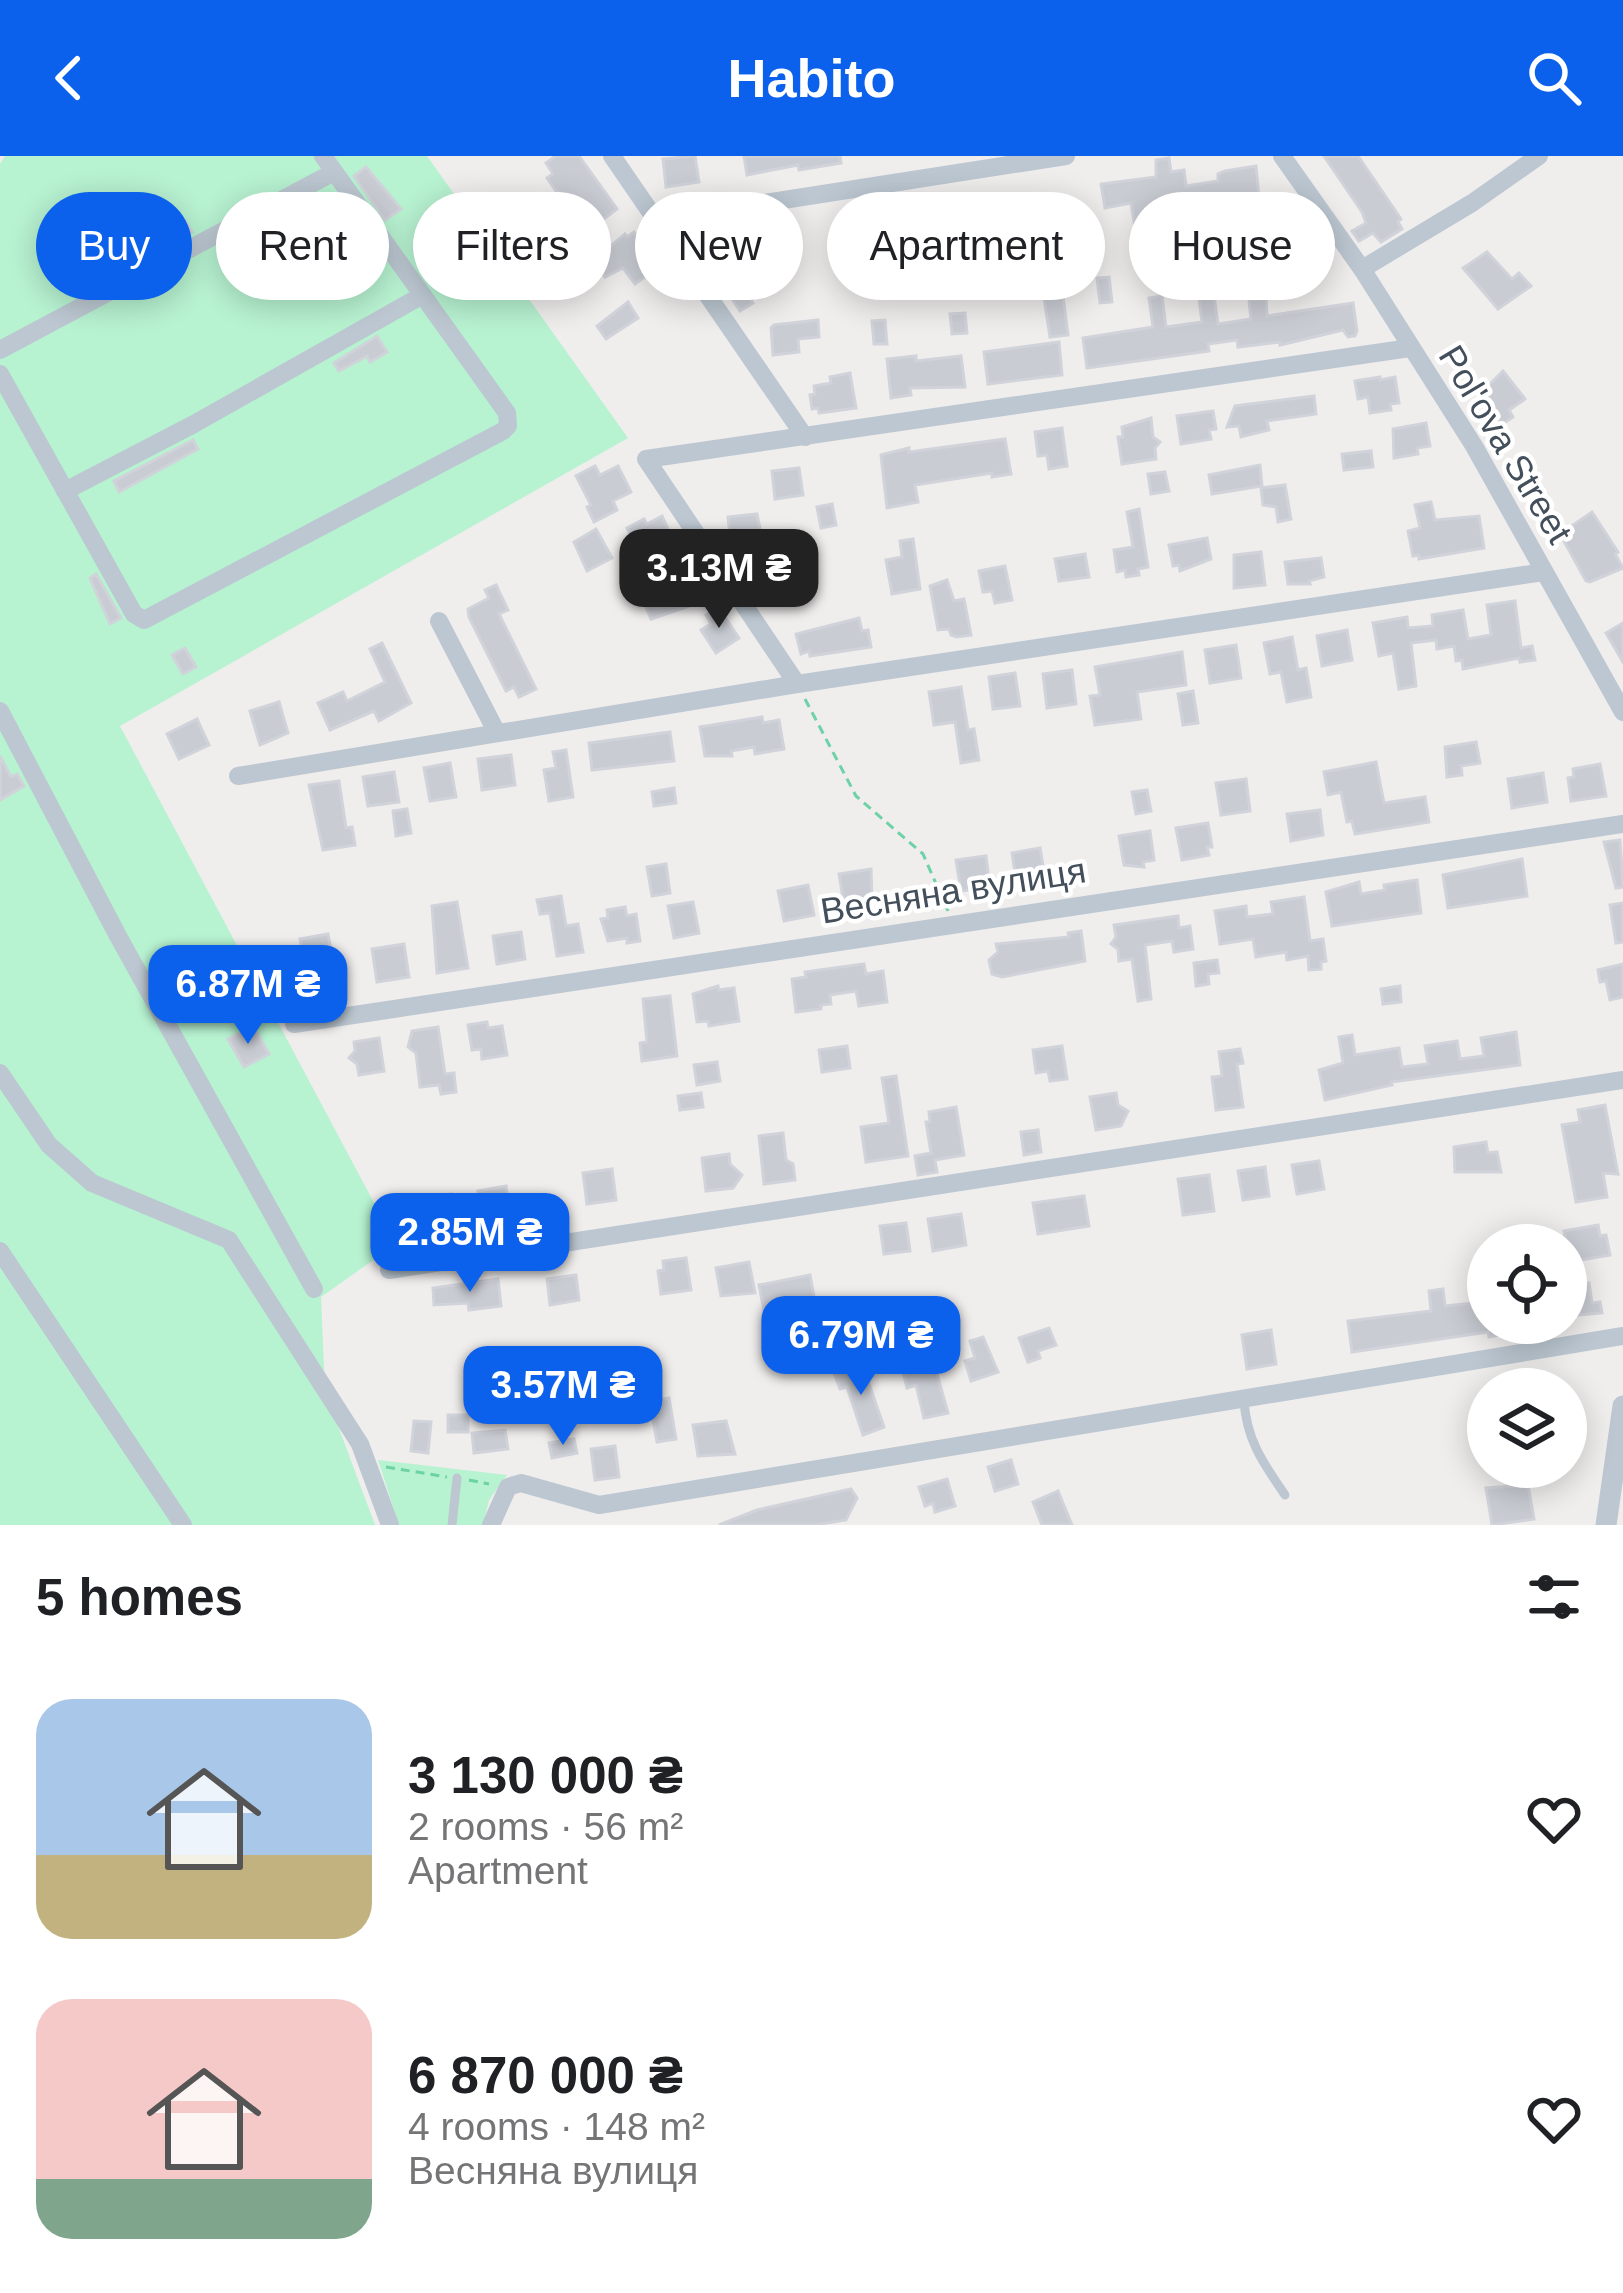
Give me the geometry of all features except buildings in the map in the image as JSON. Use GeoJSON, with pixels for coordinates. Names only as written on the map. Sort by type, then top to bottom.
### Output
{"type":"FeatureCollection","features":[{"type":"Feature","properties":{"kind":"street"},"geometry":{"type":"LineString","coordinates":[[612,156],[637,192]]}},
{"type":"Feature","properties":{"kind":"street"},"geometry":{"type":"LineString","coordinates":[[803,197],[1066,156]]}},
{"type":"Feature","properties":{"kind":"street","name":"Polʹova Street"},"geometry":{"type":"LineString","coordinates":[[1282,156],[1362,269],[1474,446],[1623,712]]}},
{"type":"Feature","properties":{"kind":"street"},"geometry":{"type":"LineString","coordinates":[[1362,269],[1539,156]]}},
{"type":"Feature","properties":{"kind":"street"},"geometry":{"type":"LineString","coordinates":[[0,350],[251,220],[329,164],[413,285]]}},
{"type":"Feature","properties":{"kind":"street"},"geometry":{"type":"LineString","coordinates":[[65,491],[414,300]]}},
{"type":"Feature","properties":{"kind":"street"},"geometry":{"type":"LineString","coordinates":[[0,374],[134,614],[144,620],[508,426],[507,413],[424,300]]}},
{"type":"Feature","properties":{"kind":"street"},"geometry":{"type":"LineString","coordinates":[[711,300],[805,436]]}},
{"type":"Feature","properties":{"kind":"street"},"geometry":{"type":"LineString","coordinates":[[797,684],[646,459],[1410,348]]}},
{"type":"Feature","properties":{"kind":"street"},"geometry":{"type":"LineString","coordinates":[[238,776],[797,684],[1544,572]]}},
{"type":"Feature","properties":{"kind":"street"},"geometry":{"type":"LineString","coordinates":[[439,621],[496,733]]}},
{"type":"Feature","properties":{"kind":"street"},"geometry":{"type":"LineString","coordinates":[[0,711],[314,1289]]}},
{"type":"Feature","properties":{"kind":"street","name":"Весняна вулиця"},"geometry":{"type":"LineString","coordinates":[[294,1024],[1623,824]]}},
{"type":"Feature","properties":{"kind":"street"},"geometry":{"type":"LineString","coordinates":[[0,1073],[50,1145],[92,1183],[230,1240],[368,1464],[390,1525]]}},
{"type":"Feature","properties":{"kind":"street"},"geometry":{"type":"LineString","coordinates":[[389,1270],[1623,1080]]}},
{"type":"Feature","properties":{"kind":"street"},"geometry":{"type":"LineString","coordinates":[[0,1251],[183,1525]]}},
{"type":"Feature","properties":{"kind":"street"},"geometry":{"type":"LineString","coordinates":[[491,1525],[508,1487],[521,1483],[599,1504],[1623,1336]]}},
{"type":"Feature","properties":{"kind":"street"},"geometry":{"type":"LineString","coordinates":[[1606,1525],[1623,1406]]}},
{"type":"Feature","properties":{"kind":"lane"},"geometry":{"type":"LineString","coordinates":[[1244,1400],[1245,1427],[1253,1447],[1285,1495]]}},
{"type":"Feature","properties":{"kind":"lane"},"geometry":{"type":"LineString","coordinates":[[452,1525],[457,1478]]}},
{"type":"Feature","properties":{"kind":"path"},"geometry":{"type":"LineString","coordinates":[[797,684],[856,796],[923,854],[954,924]]}},
{"type":"Feature","properties":{"kind":"path"},"geometry":{"type":"LineString","coordinates":[[368,1464],[508,1487]]}},
{"type":"Feature","properties":{"kind":"green space"},"geometry":{"type":"Polygon","coordinates":[[[5,156],[427,156],[453,192],[413,192],[413,300],[530,300],[628,438],[120,726],[396,1244],[321,1297],[325,1391],[375,1525],[0,1525],[0,164],[5,156]]]}},
{"type":"Feature","properties":{"kind":"green space"},"geometry":{"type":"Polygon","coordinates":[[[378,1460],[507,1475],[489,1500],[483,1525],[399,1525],[378,1460]]]}}]}
